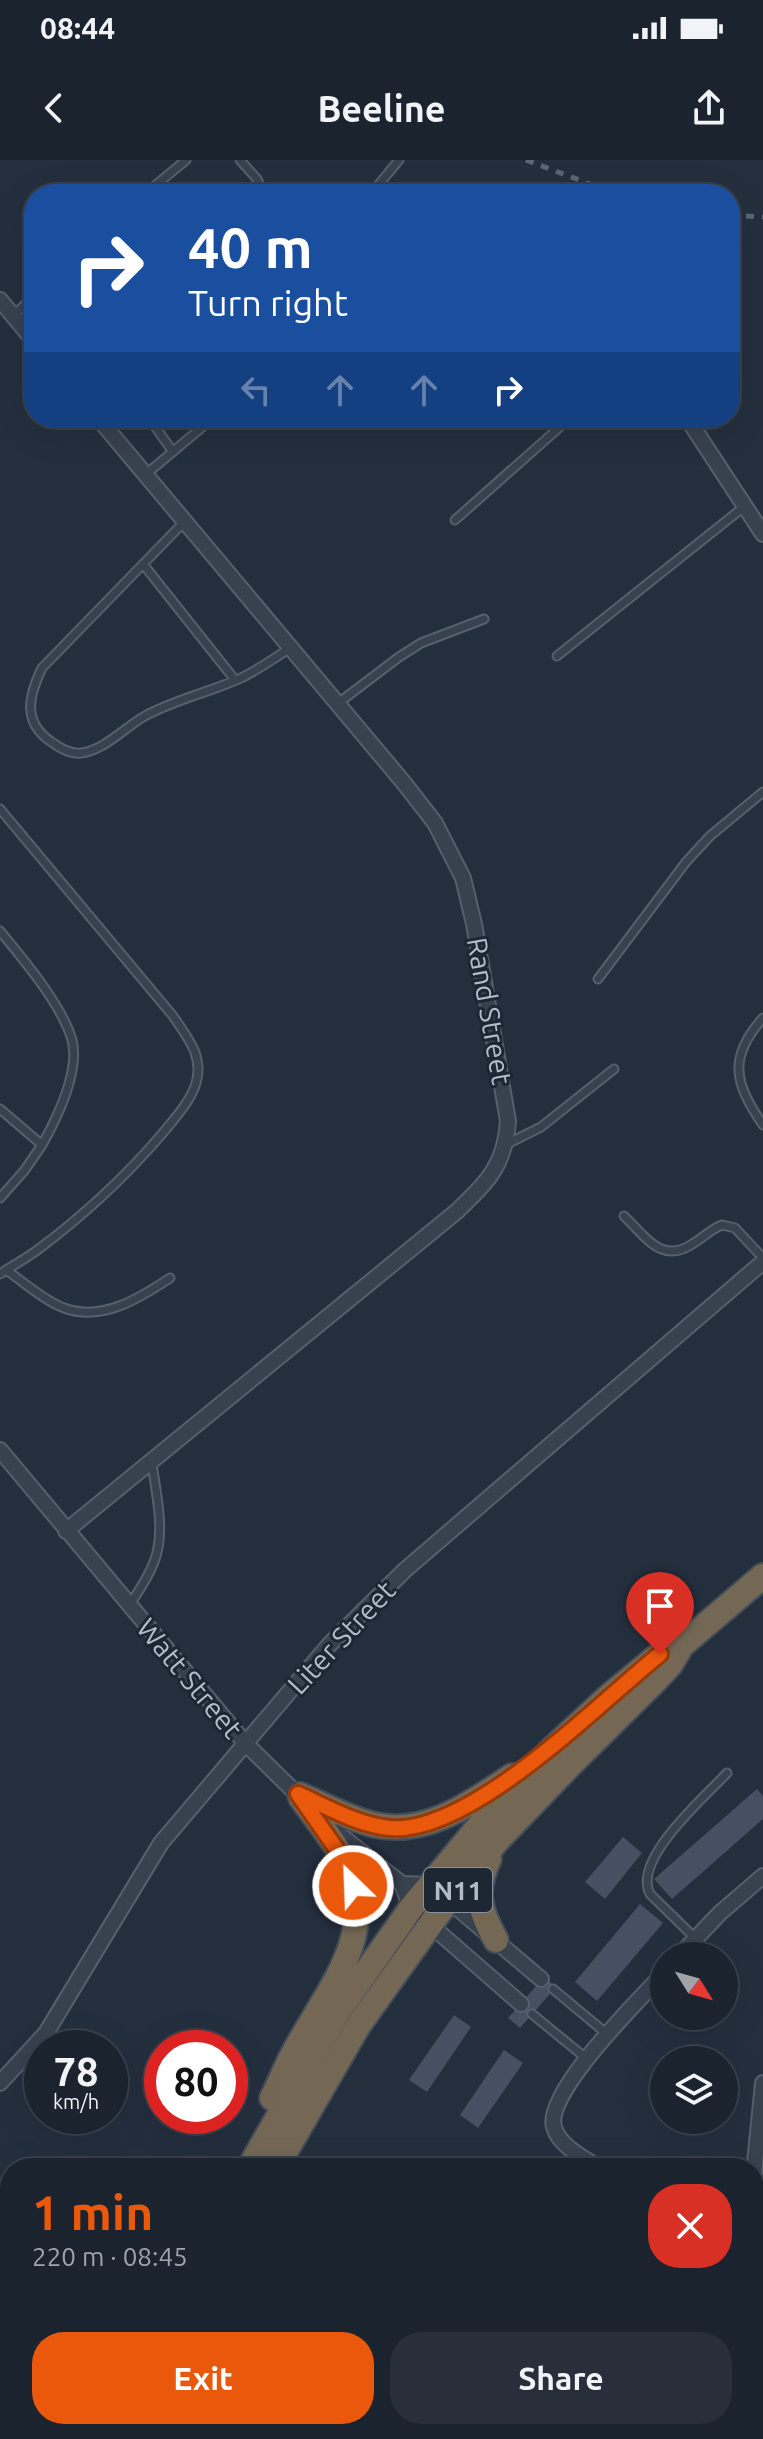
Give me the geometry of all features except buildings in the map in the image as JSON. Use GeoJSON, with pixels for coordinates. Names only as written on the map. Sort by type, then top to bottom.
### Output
{"type":"FeatureCollection","features":[{"type":"Feature","properties":{"kind":"highway","name":"N11"},"geometry":{"type":"LineString","coordinates":[[254,2158],[338,2012],[411,1908],[485,1819],[553,1748],[636,1673],[660,1654],[682,1645],[763,1576]]}},
{"type":"Feature","properties":{"kind":"highway","name":"N11"},"geometry":{"type":"LineString","coordinates":[[282,2158],[358,2026],[450,1900],[496,1842],[654,1682],[670,1665],[682,1645]]}},
{"type":"Feature","properties":{"kind":"highway"},"geometry":{"type":"LineString","coordinates":[[300,1796],[373,1824],[406,1828],[423,1825],[462,1808],[553,1748]]}},
{"type":"Feature","properties":{"kind":"highway"},"geometry":{"type":"LineString","coordinates":[[251,2158],[272,2098],[300,2040],[332,1989],[357,1933],[358,1904],[349,1867],[300,1796]]}},
{"type":"Feature","properties":{"kind":"highway"},"geometry":{"type":"LineString","coordinates":[[496,1842],[480,1883],[479,1899],[482,1913],[496,1940]]}},
{"type":"Feature","properties":{"kind":"street"},"geometry":{"type":"LineString","coordinates":[[0,300],[24,329]]}},
{"type":"Feature","properties":{"kind":"street","name":"Rand Street"},"geometry":{"type":"LineString","coordinates":[[106,428],[435,823],[463,878],[474,924],[504,1091],[507,1144]]}},
{"type":"Feature","properties":{"kind":"street"},"geometry":{"type":"LineString","coordinates":[[694,428],[763,534]]}},
{"type":"Feature","properties":{"kind":"street"},"geometry":{"type":"LineString","coordinates":[[66,1531],[456,1212],[497,1167],[507,1144]]}},
{"type":"Feature","properties":{"kind":"street","name":"Liter Street"},"geometry":{"type":"LineString","coordinates":[[0,2083],[46,2033],[161,1843],[329,1645],[369,1603],[763,1260]]}},
{"type":"Feature","properties":{"kind":"street","name":"Watt Street"},"geometry":{"type":"LineString","coordinates":[[0,1451],[246,1744],[338,1834],[402,1884]]}},
{"type":"Feature","properties":{"kind":"street"},"geometry":{"type":"LineString","coordinates":[[692,1942],[763,1876]]}},
{"type":"Feature","properties":{"kind":"street"},"geometry":{"type":"LineString","coordinates":[[526,2009],[411,1908],[402,1884],[430,1885],[547,1984]]}},
{"type":"Feature","properties":{"kind":"street"},"geometry":{"type":"LineString","coordinates":[[585,2158],[554,2131],[554,2107],[587,2059],[650,1988]]}},
{"type":"Feature","properties":{"kind":"street"},"geometry":{"type":"LineString","coordinates":[[756,2158],[763,2083]]}},
{"type":"Feature","properties":{"kind":"lane"},"geometry":{"type":"LineString","coordinates":[[157,184],[186,160]]}},
{"type":"Feature","properties":{"kind":"lane"},"geometry":{"type":"LineString","coordinates":[[240,160],[259,184]]}},
{"type":"Feature","properties":{"kind":"lane"},"geometry":{"type":"LineString","coordinates":[[379,184],[399,160]]}},
{"type":"Feature","properties":{"kind":"lane"},"geometry":{"type":"LineString","coordinates":[[13,316],[24,306]]}},
{"type":"Feature","properties":{"kind":"lane"},"geometry":{"type":"LineString","coordinates":[[156,428],[173,452]]}},
{"type":"Feature","properties":{"kind":"lane"},"geometry":{"type":"LineString","coordinates":[[145,475],[201,428]]}},
{"type":"Feature","properties":{"kind":"lane"},"geometry":{"type":"LineString","coordinates":[[455,520],[559,428]]}},
{"type":"Feature","properties":{"kind":"lane"},"geometry":{"type":"LineString","coordinates":[[557,656],[745,506]]}},
{"type":"Feature","properties":{"kind":"lane"},"geometry":{"type":"LineString","coordinates":[[184,522],[42,668],[31,696],[30,711],[39,732],[63,750],[75,753],[88,751],[146,716],[235,680],[290,648]]}},
{"type":"Feature","properties":{"kind":"lane"},"geometry":{"type":"LineString","coordinates":[[143,564],[235,680]]}},
{"type":"Feature","properties":{"kind":"lane"},"geometry":{"type":"LineString","coordinates":[[337,704],[421,643],[484,619]]}},
{"type":"Feature","properties":{"kind":"lane"},"geometry":{"type":"LineString","coordinates":[[598,979],[686,862],[710,836],[763,792]]}},
{"type":"Feature","properties":{"kind":"lane"},"geometry":{"type":"LineString","coordinates":[[0,809],[173,1016],[196,1053],[198,1068],[196,1084],[186,1103],[116,1184],[35,1252],[3,1272],[53,1302],[77,1311],[101,1310],[137,1300],[170,1278]]}},
{"type":"Feature","properties":{"kind":"lane"},"geometry":{"type":"LineString","coordinates":[[0,931],[41,983],[72,1040],[73,1058],[69,1081],[54,1125],[24,1171],[0,1198]]}},
{"type":"Feature","properties":{"kind":"lane"},"geometry":{"type":"LineString","coordinates":[[763,1018],[740,1055],[739,1076],[742,1091],[763,1125]]}},
{"type":"Feature","properties":{"kind":"lane"},"geometry":{"type":"LineString","coordinates":[[507,1144],[541,1127],[614,1069]]}},
{"type":"Feature","properties":{"kind":"lane"},"geometry":{"type":"LineString","coordinates":[[0,1109],[42,1145]]}},
{"type":"Feature","properties":{"kind":"lane"},"geometry":{"type":"LineString","coordinates":[[624,1216],[657,1248],[666,1252],[678,1252],[722,1225],[735,1228],[763,1260]]}},
{"type":"Feature","properties":{"kind":"lane"},"geometry":{"type":"LineString","coordinates":[[129,1606],[148,1576],[159,1547],[152,1461]]}},
{"type":"Feature","properties":{"kind":"lane"},"geometry":{"type":"LineString","coordinates":[[696,1938],[650,1894],[646,1880],[656,1852],[671,1832],[727,1773]]}},
{"type":"Feature","properties":{"kind":"lane"},"geometry":{"type":"LineString","coordinates":[[547,1984],[608,2034]]}},
{"type":"Feature","properties":{"kind":"lane"},"geometry":{"type":"LineString","coordinates":[[526,2009],[587,2059]]}},
{"type":"Feature","properties":{"kind":"railway"},"geometry":{"type":"LineString","coordinates":[[526,160],[590,184]]}},
{"type":"Feature","properties":{"kind":"railway"},"geometry":{"type":"LineString","coordinates":[[740,216],[763,217]]}},
{"type":"Feature","properties":{"kind":"route"},"geometry":{"type":"LineString","coordinates":[[353,1886],[349,1867],[298,1794],[358,1820],[390,1828],[423,1825],[444,1817],[477,1799],[553,1748],[660,1654]]}}]}
